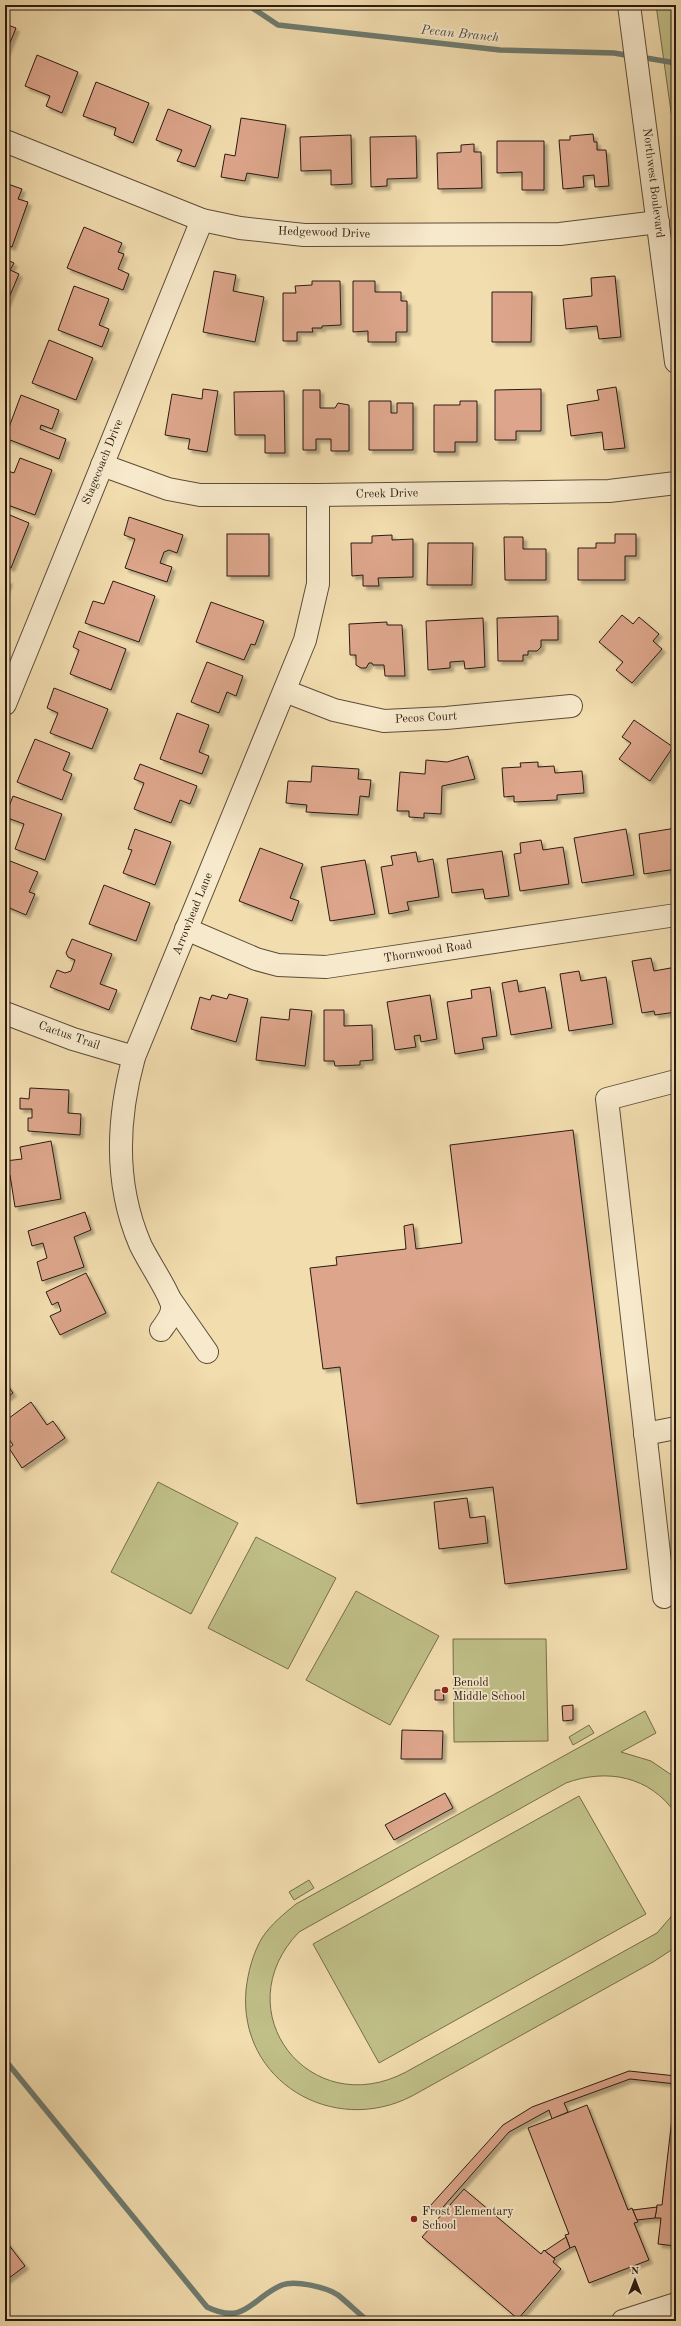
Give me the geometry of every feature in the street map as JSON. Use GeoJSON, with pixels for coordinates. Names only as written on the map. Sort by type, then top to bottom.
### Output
{"type":"FeatureCollection","features":[{"type":"Feature","properties":{"kind":"street","name":"Northwest Boulevard"},"geometry":{"type":"LineString","coordinates":[[629,6],[676,362]]}},
{"type":"Feature","properties":{"kind":"street","name":"Hedgewood Drive"},"geometry":{"type":"LineString","coordinates":[[5,141],[202,220],[240,228],[320,235],[560,234],[658,222]]}},
{"type":"Feature","properties":{"kind":"street","name":"Stagecoach Drive"},"geometry":{"type":"LineString","coordinates":[[5,704],[202,220]]}},
{"type":"Feature","properties":{"kind":"street","name":"Creek Drive"},"geometry":{"type":"LineString","coordinates":[[102,465],[168,489],[200,494],[318,495],[609,491],[676,483]]}},
{"type":"Feature","properties":{"kind":"street","name":"Arrowhead Lane"},"geometry":{"type":"LineString","coordinates":[[207,1352],[170,1299],[140,1242],[131,1219],[121,1170],[120,1124],[134,1057],[305,640],[318,584],[318,495]]}},
{"type":"Feature","properties":{"kind":"street","name":"Pecos Court"},"geometry":{"type":"LineString","coordinates":[[285,691],[334,710],[384,721],[446,718],[571,706]]}},
{"type":"Feature","properties":{"kind":"street","name":"Thornwood Road"},"geometry":{"type":"LineString","coordinates":[[186,929],[263,961],[301,967],[326,967],[676,915]]}},
{"type":"Feature","properties":{"kind":"street","name":"Cactus Trail"},"geometry":{"type":"LineString","coordinates":[[5,1013],[73,1039],[134,1057]]}},
{"type":"Feature","properties":{"kind":"street"},"geometry":{"type":"LineString","coordinates":[[664,1597],[607,1099],[676,1081]]}},
{"type":"Feature","properties":{"kind":"street"},"geometry":{"type":"LineString","coordinates":[[161,1330],[171,1315],[170,1299]]}},
{"type":"Feature","properties":{"kind":"street"},"geometry":{"type":"LineString","coordinates":[[645,1434],[676,1428]]}},
{"type":"Feature","properties":{"kind":"street"},"geometry":{"type":"LineString","coordinates":[[623,2321],[676,2304]]}},
{"type":"Feature","properties":{"kind":"shaded area"},"geometry":{"type":"Polygon","coordinates":[[[656,5],[665,5],[676,9],[676,147],[656,5]]]}},
{"type":"Feature","properties":{"kind":"shaded area"},"geometry":{"type":"Polygon","coordinates":[[[158,1482],[238,1523],[191,1614],[111,1572],[158,1482]]]}},
{"type":"Feature","properties":{"kind":"shaded area"},"geometry":{"type":"Polygon","coordinates":[[[256,1537],[336,1578],[288,1669],[208,1628],[256,1537]]]}},
{"type":"Feature","properties":{"kind":"shaded area"},"geometry":{"type":"Polygon","coordinates":[[[356,1591],[439,1636],[390,1725],[306,1680],[356,1591]]]}},
{"type":"Feature","properties":{"kind":"shaded area"},"geometry":{"type":"Polygon","coordinates":[[[453,1639],[546,1639],[548,1741],[454,1742],[453,1639]]]}},
{"type":"Feature","properties":{"kind":"shaded area"},"geometry":{"type":"Polygon","coordinates":[[[645,1711],[656,1733],[621,1752],[651,1761],[676,1778],[676,1814],[654,1791],[627,1779],[612,1776],[597,1776],[581,1778],[566,1783],[299,1932],[278,1963],[270,1994],[274,2024],[288,2051],[310,2071],[338,2083],[371,2084],[406,2072],[657,1933],[676,1911],[676,1947],[653,1962],[412,2096],[382,2107],[352,2110],[323,2104],[296,2092],[274,2074],[257,2051],[248,2022],[246,1990],[256,1950],[262,1938],[282,1915],[296,1904],[645,1711]]]}},
{"type":"Feature","properties":{"kind":"shaded area"},"geometry":{"type":"Polygon","coordinates":[[[589,1725],[594,1733],[573,1745],[569,1737],[589,1725]]]}},
{"type":"Feature","properties":{"kind":"shaded area"},"geometry":{"type":"Polygon","coordinates":[[[579,1796],[646,1914],[379,2063],[313,1944],[579,1796]]]}},
{"type":"Feature","properties":{"kind":"shaded area"},"geometry":{"type":"Polygon","coordinates":[[[309,1880],[314,1888],[294,1900],[289,1892],[309,1880]]]}},
{"type":"Feature","properties":{"kind":"building"},"geometry":{"type":"Polygon","coordinates":[[[5,24],[16,28],[5,55],[5,24]]]}},
{"type":"Feature","properties":{"kind":"building"},"geometry":{"type":"Polygon","coordinates":[[[37,55],[78,72],[62,113],[46,106],[50,96],[25,86],[37,55]]]}},
{"type":"Feature","properties":{"kind":"building"},"geometry":{"type":"Polygon","coordinates":[[[96,82],[149,103],[133,143],[114,135],[116,128],[83,116],[96,82]]]}},
{"type":"Feature","properties":{"kind":"building"},"geometry":{"type":"Polygon","coordinates":[[[168,109],[211,126],[195,167],[177,161],[182,150],[156,140],[168,109]]]}},
{"type":"Feature","properties":{"kind":"building"},"geometry":{"type":"Polygon","coordinates":[[[241,118],[286,125],[278,178],[247,173],[245,181],[221,177],[225,154],[235,156],[241,118]]]}},
{"type":"Feature","properties":{"kind":"building"},"geometry":{"type":"Polygon","coordinates":[[[593,134],[594,142],[597,142],[597,150],[606,150],[609,186],[595,187],[594,175],[583,176],[584,187],[563,189],[559,140],[570,140],[570,136],[593,134]]]}},
{"type":"Feature","properties":{"kind":"building"},"geometry":{"type":"Polygon","coordinates":[[[351,135],[352,184],[331,185],[331,170],[301,171],[300,137],[351,135]]]}},
{"type":"Feature","properties":{"kind":"building"},"geometry":{"type":"Polygon","coordinates":[[[416,136],[417,178],[387,179],[387,186],[371,187],[370,137],[416,136]]]}},
{"type":"Feature","properties":{"kind":"building"},"geometry":{"type":"Polygon","coordinates":[[[497,141],[544,141],[544,190],[522,190],[522,172],[497,173],[497,141]]]}},
{"type":"Feature","properties":{"kind":"building"},"geometry":{"type":"Polygon","coordinates":[[[474,144],[474,152],[481,152],[482,188],[438,189],[437,153],[461,152],[461,145],[474,144]]]}},
{"type":"Feature","properties":{"kind":"building"},"geometry":{"type":"Polygon","coordinates":[[[5,183],[22,189],[18,199],[28,202],[12,247],[5,245],[5,183]]]}},
{"type":"Feature","properties":{"kind":"building"},"geometry":{"type":"Polygon","coordinates":[[[84,227],[122,243],[118,252],[124,254],[118,269],[129,274],[123,290],[67,268],[84,227]]]}},
{"type":"Feature","properties":{"kind":"building"},"geometry":{"type":"Polygon","coordinates":[[[5,259],[14,263],[10,270],[19,274],[5,307],[5,259]]]}},
{"type":"Feature","properties":{"kind":"building"},"geometry":{"type":"Polygon","coordinates":[[[214,271],[236,275],[233,291],[264,297],[255,342],[203,332],[214,271]]]}},
{"type":"Feature","properties":{"kind":"building"},"geometry":{"type":"Polygon","coordinates":[[[615,276],[621,337],[599,339],[597,326],[566,329],[563,299],[592,296],[591,278],[615,276]]]}},
{"type":"Feature","properties":{"kind":"building"},"geometry":{"type":"Polygon","coordinates":[[[312,281],[340,281],[341,325],[312,328],[313,332],[297,332],[297,341],[283,341],[283,293],[296,293],[295,286],[312,285],[312,281]]]}},
{"type":"Feature","properties":{"kind":"building"},"geometry":{"type":"Polygon","coordinates":[[[353,281],[375,281],[375,292],[401,292],[401,301],[407,301],[407,332],[396,332],[396,342],[368,342],[368,331],[353,332],[353,281]]]}},
{"type":"Feature","properties":{"kind":"building"},"geometry":{"type":"Polygon","coordinates":[[[74,286],[109,299],[99,325],[109,329],[102,347],[58,330],[74,286]]]}},
{"type":"Feature","properties":{"kind":"building"},"geometry":{"type":"Polygon","coordinates":[[[492,292],[532,292],[531,342],[492,342],[492,292]]]}},
{"type":"Feature","properties":{"kind":"building"},"geometry":{"type":"Polygon","coordinates":[[[49,340],[93,358],[76,400],[32,383],[49,340]]]}},
{"type":"Feature","properties":{"kind":"building"},"geometry":{"type":"Polygon","coordinates":[[[616,387],[625,448],[604,450],[602,432],[571,436],[567,405],[599,400],[597,390],[616,387]]]}},
{"type":"Feature","properties":{"kind":"building"},"geometry":{"type":"Polygon","coordinates":[[[203,389],[218,391],[207,452],[188,449],[190,439],[165,435],[172,394],[202,399],[203,389]]]}},
{"type":"Feature","properties":{"kind":"building"},"geometry":{"type":"Polygon","coordinates":[[[541,389],[541,431],[516,431],[516,440],[495,440],[495,390],[541,389]]]}},
{"type":"Feature","properties":{"kind":"building"},"geometry":{"type":"Polygon","coordinates":[[[303,390],[320,390],[320,408],[335,408],[338,403],[349,405],[349,451],[331,451],[331,439],[316,439],[316,450],[303,450],[303,390]]]}},
{"type":"Feature","properties":{"kind":"building"},"geometry":{"type":"Polygon","coordinates":[[[284,391],[285,453],[265,453],[265,435],[235,435],[234,392],[284,391]]]}},
{"type":"Feature","properties":{"kind":"building"},"geometry":{"type":"Polygon","coordinates":[[[21,395],[59,410],[52,429],[41,425],[40,429],[66,439],[59,459],[5,438],[21,395]]]}},
{"type":"Feature","properties":{"kind":"building"},"geometry":{"type":"Polygon","coordinates":[[[369,401],[391,401],[391,413],[397,413],[397,403],[413,403],[413,450],[369,450],[369,401]]]}},
{"type":"Feature","properties":{"kind":"building"},"geometry":{"type":"Polygon","coordinates":[[[460,401],[477,401],[477,442],[455,442],[455,452],[434,452],[434,405],[460,405],[460,401]]]}},
{"type":"Feature","properties":{"kind":"building"},"geometry":{"type":"Polygon","coordinates":[[[20,458],[52,470],[35,515],[5,504],[5,470],[14,473],[20,458]]]}},
{"type":"Feature","properties":{"kind":"building"},"geometry":{"type":"Polygon","coordinates":[[[5,513],[29,523],[11,568],[5,566],[5,513]]]}},
{"type":"Feature","properties":{"kind":"building"},"geometry":{"type":"Polygon","coordinates":[[[129,517],[183,535],[177,553],[169,550],[164,552],[160,563],[172,567],[167,582],[125,568],[135,539],[124,535],[129,517]]]}},
{"type":"Feature","properties":{"kind":"building"},"geometry":{"type":"Polygon","coordinates":[[[227,534],[269,534],[269,576],[227,576],[227,534]]]}},
{"type":"Feature","properties":{"kind":"building"},"geometry":{"type":"Polygon","coordinates":[[[615,534],[636,534],[636,556],[625,556],[625,580],[578,580],[578,548],[596,548],[596,543],[615,543],[615,534]]]}},
{"type":"Feature","properties":{"kind":"building"},"geometry":{"type":"Polygon","coordinates":[[[392,535],[392,540],[413,539],[413,577],[378,578],[379,586],[363,586],[363,575],[352,576],[351,543],[372,543],[372,536],[392,535]]]}},
{"type":"Feature","properties":{"kind":"building"},"geometry":{"type":"Polygon","coordinates":[[[504,537],[523,537],[523,549],[546,549],[546,580],[505,580],[504,537]]]}},
{"type":"Feature","properties":{"kind":"building"},"geometry":{"type":"Polygon","coordinates":[[[428,543],[473,543],[472,585],[427,585],[428,543]]]}},
{"type":"Feature","properties":{"kind":"building"},"geometry":{"type":"Polygon","coordinates":[[[5,580],[9,581],[5,591],[5,580]]]}},
{"type":"Feature","properties":{"kind":"building"},"geometry":{"type":"Polygon","coordinates":[[[113,581],[155,596],[139,642],[85,623],[93,601],[104,604],[113,581]]]}},
{"type":"Feature","properties":{"kind":"building"},"geometry":{"type":"Polygon","coordinates":[[[211,602],[264,621],[255,645],[251,644],[244,660],[196,642],[211,602]]]}},
{"type":"Feature","properties":{"kind":"building"},"geometry":{"type":"Polygon","coordinates":[[[622,615],[633,624],[639,617],[659,634],[653,641],[662,649],[632,683],[616,670],[623,662],[599,642],[622,615]]]}},
{"type":"Feature","properties":{"kind":"building"},"geometry":{"type":"Polygon","coordinates":[[[558,616],[558,640],[541,640],[541,647],[537,651],[528,651],[528,655],[523,655],[523,661],[498,661],[497,618],[558,616]]]}},
{"type":"Feature","properties":{"kind":"building"},"geometry":{"type":"Polygon","coordinates":[[[483,618],[485,667],[465,669],[464,661],[450,662],[450,668],[428,670],[426,621],[483,618]]]}},
{"type":"Feature","properties":{"kind":"building"},"geometry":{"type":"Polygon","coordinates":[[[387,622],[387,625],[402,625],[405,676],[385,676],[384,665],[373,665],[372,663],[369,663],[366,668],[361,668],[356,665],[356,655],[350,655],[349,624],[387,622]]]}},
{"type":"Feature","properties":{"kind":"building"},"geometry":{"type":"Polygon","coordinates":[[[79,631],[126,649],[111,690],[70,674],[79,650],[73,647],[79,631]]]}},
{"type":"Feature","properties":{"kind":"building"},"geometry":{"type":"Polygon","coordinates":[[[207,662],[243,676],[236,696],[227,692],[219,713],[191,702],[207,662]]]}},
{"type":"Feature","properties":{"kind":"building"},"geometry":{"type":"Polygon","coordinates":[[[54,688],[108,709],[92,749],[50,733],[58,713],[47,708],[54,688]]]}},
{"type":"Feature","properties":{"kind":"building"},"geometry":{"type":"Polygon","coordinates":[[[177,713],[209,725],[199,752],[209,756],[202,774],[160,759],[177,713]]]}},
{"type":"Feature","properties":{"kind":"building"},"geometry":{"type":"Polygon","coordinates":[[[634,720],[673,747],[650,781],[619,759],[631,743],[622,737],[634,720]]]}},
{"type":"Feature","properties":{"kind":"building"},"geometry":{"type":"Polygon","coordinates":[[[35,739],[70,753],[63,770],[72,774],[62,800],[17,782],[35,739]]]}},
{"type":"Feature","properties":{"kind":"building"},"geometry":{"type":"Polygon","coordinates":[[[468,756],[475,779],[442,786],[441,814],[424,813],[424,818],[409,817],[409,811],[397,811],[400,772],[425,774],[426,760],[447,762],[468,756]]]}},
{"type":"Feature","properties":{"kind":"building"},"geometry":{"type":"Polygon","coordinates":[[[538,762],[538,767],[554,766],[555,773],[582,771],[584,793],[557,795],[557,800],[514,802],[514,796],[504,797],[502,768],[521,767],[520,763],[538,762]]]}},
{"type":"Feature","properties":{"kind":"building"},"geometry":{"type":"Polygon","coordinates":[[[140,764],[197,786],[190,804],[180,800],[171,823],[134,809],[144,783],[134,779],[140,764]]]}},
{"type":"Feature","properties":{"kind":"building"},"geometry":{"type":"Polygon","coordinates":[[[312,766],[359,769],[358,779],[371,780],[369,797],[360,796],[358,815],[306,812],[307,805],[286,803],[288,781],[311,782],[312,766]]]}},
{"type":"Feature","properties":{"kind":"building"},"geometry":{"type":"Polygon","coordinates":[[[13,796],[62,814],[45,860],[15,849],[24,824],[5,817],[13,796]]]}},
{"type":"Feature","properties":{"kind":"building"},"geometry":{"type":"Polygon","coordinates":[[[676,828],[676,869],[644,874],[639,834],[676,828]]]}},
{"type":"Feature","properties":{"kind":"building"},"geometry":{"type":"Polygon","coordinates":[[[135,829],[171,842],[155,885],[123,873],[132,850],[128,849],[135,829]]]}},
{"type":"Feature","properties":{"kind":"building"},"geometry":{"type":"Polygon","coordinates":[[[626,829],[634,875],[582,883],[574,838],[626,829]]]}},
{"type":"Feature","properties":{"kind":"building"},"geometry":{"type":"Polygon","coordinates":[[[541,840],[543,850],[563,847],[569,884],[520,891],[514,854],[521,853],[520,843],[541,840]]]}},
{"type":"Feature","properties":{"kind":"building"},"geometry":{"type":"Polygon","coordinates":[[[260,848],[303,864],[290,898],[299,901],[292,921],[239,901],[260,848]]]}},
{"type":"Feature","properties":{"kind":"building"},"geometry":{"type":"Polygon","coordinates":[[[502,851],[509,896],[485,899],[483,889],[452,893],[447,859],[502,851]]]}},
{"type":"Feature","properties":{"kind":"building"},"geometry":{"type":"Polygon","coordinates":[[[416,852],[418,862],[433,859],[439,897],[407,902],[409,910],[389,914],[381,867],[393,865],[391,856],[416,852]]]}},
{"type":"Feature","properties":{"kind":"building"},"geometry":{"type":"Polygon","coordinates":[[[5,859],[38,872],[29,892],[35,894],[26,915],[5,906],[5,859]]]}},
{"type":"Feature","properties":{"kind":"building"},"geometry":{"type":"Polygon","coordinates":[[[365,860],[375,914],[330,921],[321,867],[365,860]]]}},
{"type":"Feature","properties":{"kind":"building"},"geometry":{"type":"Polygon","coordinates":[[[104,885],[150,903],[136,941],[89,924],[104,885]]]}},
{"type":"Feature","properties":{"kind":"building"},"geometry":{"type":"Polygon","coordinates":[[[72,939],[112,954],[100,984],[117,990],[109,1010],[50,987],[57,970],[65,973],[71,971],[75,960],[68,957],[66,953],[72,939]]]}},
{"type":"Feature","properties":{"kind":"building"},"geometry":{"type":"Polygon","coordinates":[[[651,958],[654,971],[676,967],[676,1012],[655,1015],[654,1011],[642,1013],[632,961],[651,958]]]}},
{"type":"Feature","properties":{"kind":"building"},"geometry":{"type":"Polygon","coordinates":[[[579,971],[581,981],[606,977],[613,1024],[569,1031],[560,974],[579,971]]]}},
{"type":"Feature","properties":{"kind":"building"},"geometry":{"type":"Polygon","coordinates":[[[517,980],[519,992],[545,987],[552,1028],[511,1035],[502,983],[517,980]]]}},
{"type":"Feature","properties":{"kind":"building"},"geometry":{"type":"Polygon","coordinates":[[[490,987],[497,1036],[482,1038],[484,1049],[455,1054],[447,1002],[472,998],[471,990],[490,987]]]}},
{"type":"Feature","properties":{"kind":"building"},"geometry":{"type":"Polygon","coordinates":[[[229,994],[248,999],[236,1042],[191,1029],[200,997],[210,1000],[212,995],[227,999],[229,994]]]}},
{"type":"Feature","properties":{"kind":"building"},"geometry":{"type":"Polygon","coordinates":[[[430,995],[437,1039],[421,1042],[420,1035],[414,1036],[416,1047],[395,1050],[387,1002],[430,995]]]}},
{"type":"Feature","properties":{"kind":"building"},"geometry":{"type":"Polygon","coordinates":[[[290,1009],[312,1011],[305,1066],[256,1060],[261,1017],[289,1020],[290,1009]]]}},
{"type":"Feature","properties":{"kind":"building"},"geometry":{"type":"Polygon","coordinates":[[[324,1010],[344,1010],[344,1026],[372,1025],[373,1060],[360,1061],[360,1065],[335,1066],[334,1061],[324,1061],[324,1010]]]}},
{"type":"Feature","properties":{"kind":"building"},"geometry":{"type":"Polygon","coordinates":[[[30,1088],[69,1090],[68,1113],[81,1114],[80,1135],[28,1131],[28,1118],[32,1118],[32,1109],[20,1109],[20,1098],[29,1099],[30,1088]]]}},
{"type":"Feature","properties":{"kind":"building"},"geometry":{"type":"Polygon","coordinates":[[[573,1130],[627,1569],[505,1584],[493,1487],[357,1504],[340,1367],[323,1369],[310,1268],[337,1265],[336,1257],[406,1249],[404,1226],[413,1224],[416,1249],[462,1243],[450,1145],[573,1130]]]}},
{"type":"Feature","properties":{"kind":"building"},"geometry":{"type":"Polygon","coordinates":[[[51,1141],[61,1199],[15,1207],[10,1175],[5,1176],[5,1161],[22,1159],[20,1147],[51,1141]]]}},
{"type":"Feature","properties":{"kind":"building"},"geometry":{"type":"Polygon","coordinates":[[[85,1212],[91,1230],[74,1237],[84,1267],[42,1281],[37,1262],[47,1258],[43,1243],[32,1246],[28,1231],[85,1212]]]}},
{"type":"Feature","properties":{"kind":"building"},"geometry":{"type":"Polygon","coordinates":[[[86,1273],[106,1313],[60,1335],[50,1316],[61,1311],[58,1302],[52,1305],[46,1292],[86,1273]]]}},
{"type":"Feature","properties":{"kind":"building"},"geometry":{"type":"Polygon","coordinates":[[[5,1382],[13,1393],[5,1399],[5,1382]]]}},
{"type":"Feature","properties":{"kind":"building"},"geometry":{"type":"Polygon","coordinates":[[[31,1402],[47,1425],[53,1421],[65,1438],[22,1468],[9,1448],[13,1445],[5,1433],[5,1421],[31,1402]]]}},
{"type":"Feature","properties":{"kind":"building"},"geometry":{"type":"Polygon","coordinates":[[[467,1498],[470,1518],[485,1516],[488,1543],[439,1549],[434,1502],[467,1498]]]}},
{"type":"Feature","properties":{"kind":"building"},"geometry":{"type":"Polygon","coordinates":[[[435,1690],[443,1690],[444,1700],[435,1700],[435,1690]]]}},
{"type":"Feature","properties":{"kind":"building"},"geometry":{"type":"Polygon","coordinates":[[[573,1705],[573,1720],[563,1721],[562,1706],[573,1705]]]}},
{"type":"Feature","properties":{"kind":"building"},"geometry":{"type":"Polygon","coordinates":[[[402,1730],[443,1731],[442,1759],[401,1759],[402,1730]]]}},
{"type":"Feature","properties":{"kind":"building"},"geometry":{"type":"Polygon","coordinates":[[[445,1793],[453,1808],[394,1840],[385,1825],[445,1793]]]}},
{"type":"Feature","properties":{"kind":"building"},"geometry":{"type":"Polygon","coordinates":[[[629,2071],[676,2076],[676,2084],[630,2079],[564,2103],[568,2112],[552,2119],[549,2110],[509,2132],[443,2207],[446,2209],[441,2215],[430,2206],[503,2125],[532,2107],[629,2071]]]}},
{"type":"Feature","properties":{"kind":"building"},"geometry":{"type":"Polygon","coordinates":[[[675,2092],[676,2246],[658,2244],[661,2218],[655,2218],[657,2205],[662,2205],[675,2092]]]}},
{"type":"Feature","properties":{"kind":"building"},"geometry":{"type":"Polygon","coordinates":[[[587,2105],[628,2210],[632,2208],[638,2222],[634,2223],[649,2260],[589,2283],[575,2246],[570,2248],[565,2235],[569,2234],[528,2128],[587,2105]]]}},
{"type":"Feature","properties":{"kind":"building"},"geometry":{"type":"Polygon","coordinates":[[[464,2189],[541,2254],[544,2250],[555,2259],[553,2262],[561,2269],[518,2319],[422,2237],[464,2189]]]}},
{"type":"Feature","properties":{"kind":"building"},"geometry":{"type":"Polygon","coordinates":[[[657,2207],[655,2218],[637,2220],[633,2210],[657,2207]]]}},
{"type":"Feature","properties":{"kind":"building"},"geometry":{"type":"Polygon","coordinates":[[[566,2237],[570,2248],[554,2258],[545,2251],[566,2237]]]}},
{"type":"Feature","properties":{"kind":"building"},"geometry":{"type":"Polygon","coordinates":[[[5,2240],[25,2266],[5,2281],[5,2240]]]}},
{"type":"Feature","properties":{"kind":"waterway","name":"Pecan Branch"},"geometry":{"type":"LineString","coordinates":[[248,5],[278,25],[500,50],[614,53],[631,56]]}},
{"type":"Feature","properties":{"kind":"waterway","name":"Pecan Branch"},"geometry":{"type":"LineString","coordinates":[[640,57],[676,63]]}},
{"type":"Feature","properties":{"kind":"waterway"},"geometry":{"type":"LineString","coordinates":[[5,2060],[207,2307],[220,2312],[240,2312],[248,2308],[271,2290],[282,2285],[295,2283],[310,2285],[333,2292],[368,2321]]}},
{"type":"Feature","properties":{"kind":"place","name":"Benold Middle School"},"geometry":{"type":"Point","coordinates":[445,1690]}},
{"type":"Feature","properties":{"kind":"place","name":"Frost Elementary School"},"geometry":{"type":"Point","coordinates":[414,2219]}}]}
